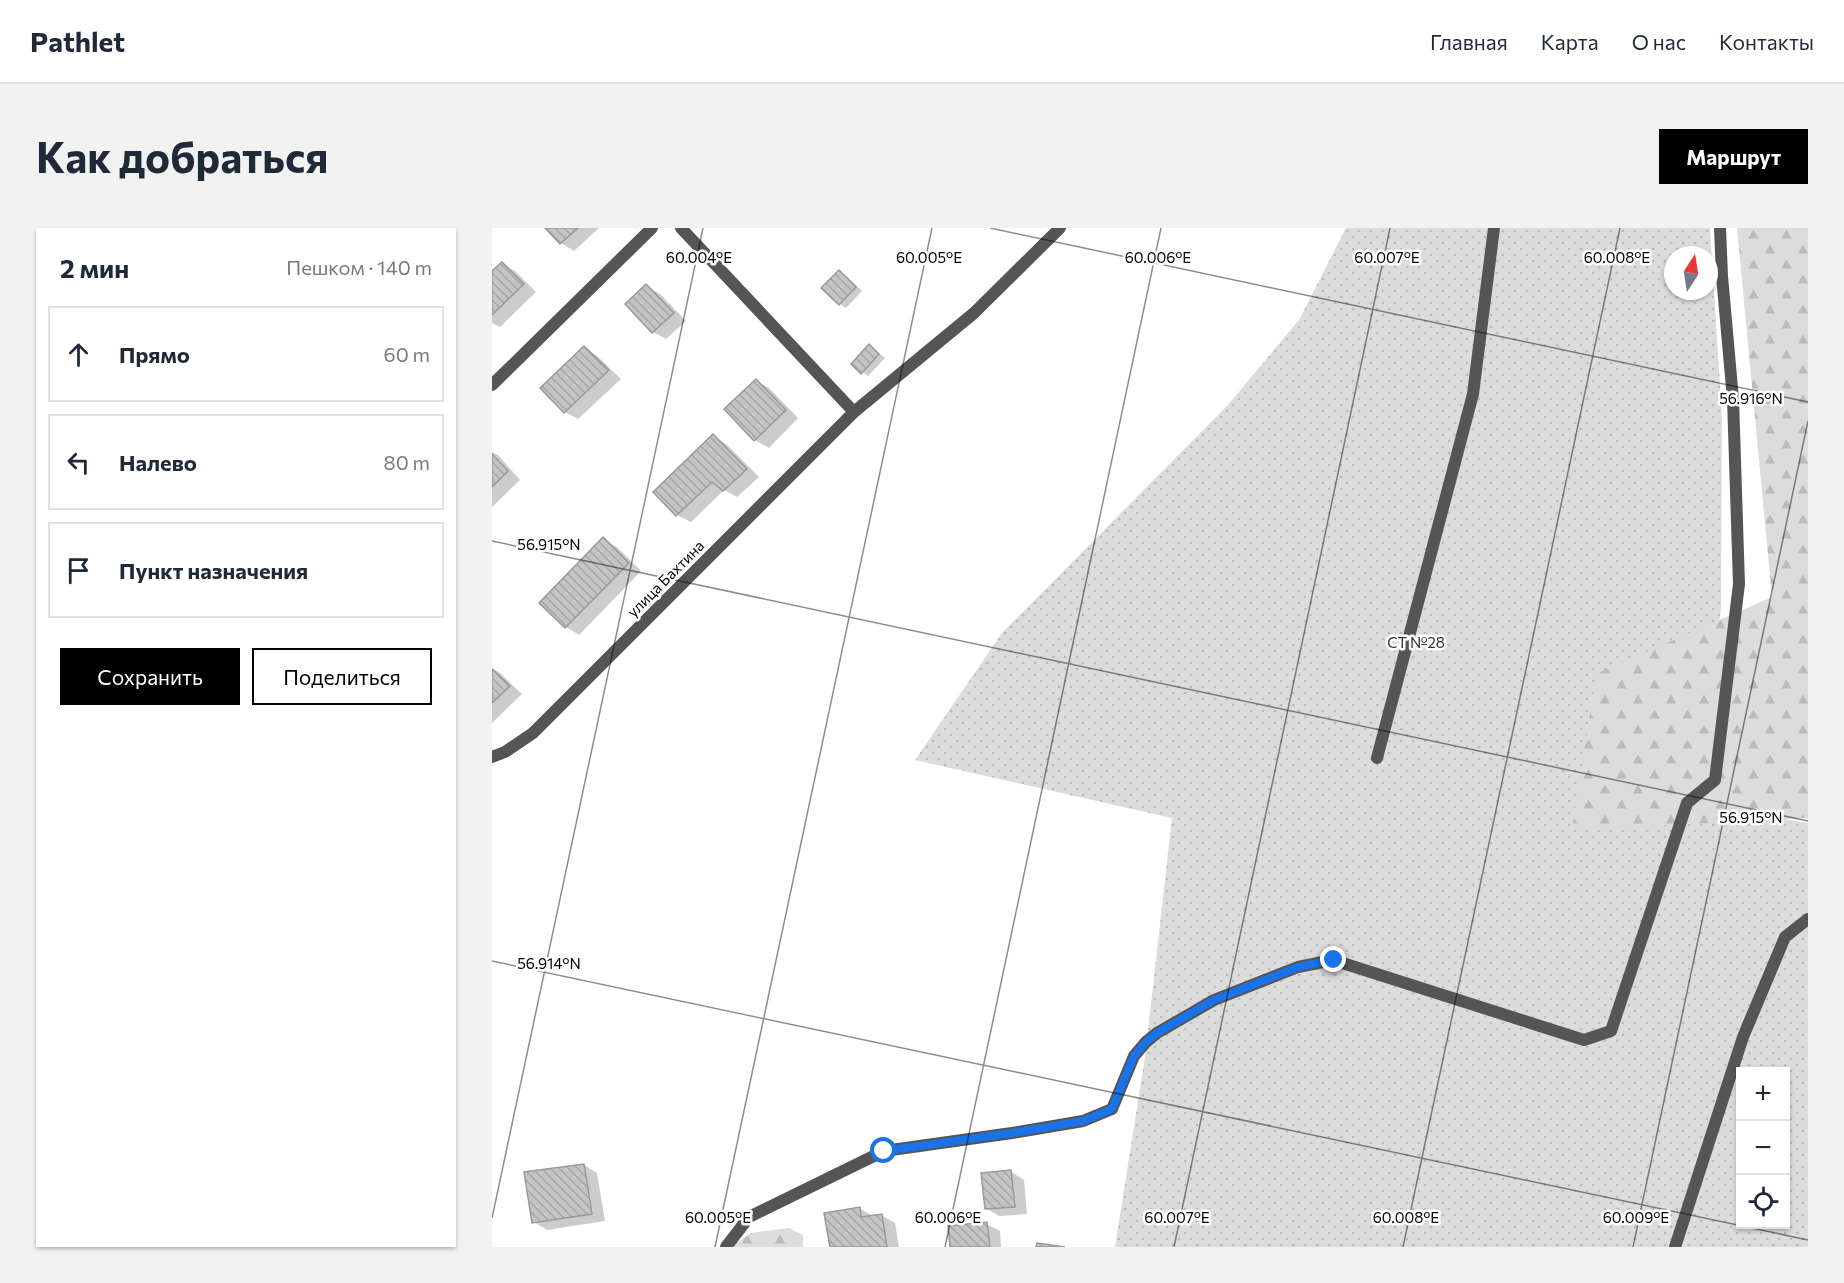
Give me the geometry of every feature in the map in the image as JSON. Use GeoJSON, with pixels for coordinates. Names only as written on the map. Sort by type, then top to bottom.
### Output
{"type":"FeatureCollection","features":[{"type":"Feature","properties":{"kind":"street"},"geometry":{"type":"LineString","coordinates":[[492,385],[652,228]]}},
{"type":"Feature","properties":{"kind":"street"},"geometry":{"type":"LineString","coordinates":[[681,228],[854,412]]}},
{"type":"Feature","properties":{"kind":"street","name":"улица Бахтина"},"geometry":{"type":"LineString","coordinates":[[492,757],[505,752],[533,732],[854,412],[974,313],[1060,228]]}},
{"type":"Feature","properties":{"kind":"street"},"geometry":{"type":"LineString","coordinates":[[1377,758],[1473,394],[1494,228]]}},
{"type":"Feature","properties":{"kind":"street"},"geometry":{"type":"LineString","coordinates":[[726,1247],[749,1217],[884,1151],[1083,1121],[1112,1109],[1134,1056],[1157,1033],[1214,1000],[1298,967],[1334,960],[1584,1040],[1611,1031],[1687,803],[1715,780],[1739,584],[1733,399],[1720,228]]}},
{"type":"Feature","properties":{"kind":"street"},"geometry":{"type":"LineString","coordinates":[[1675,1247],[1743,1037],[1785,937],[1808,919]]}},
{"type":"Feature","properties":{"kind":"green space","name":"СТ №28"},"geometry":{"type":"Polygon","coordinates":[[[1346,228],[1710,228],[1711,246],[1664,246],[1664,300],[1715,300],[1722,417],[1721,607],[1701,805],[1808,823],[1808,1247],[1115,1247],[1145,1057],[1172,818],[915,760],[1002,633],[1227,406],[1299,320],[1346,228]]]}},
{"type":"Feature","properties":{"kind":"green space"},"geometry":{"type":"Polygon","coordinates":[[[1737,228],[1808,228],[1808,818],[1572,830],[1596,674],[1772,597],[1737,228]]]}},
{"type":"Feature","properties":{"kind":"green space"},"geometry":{"type":"Polygon","coordinates":[[[789,1228],[803,1235],[803,1247],[734,1247],[751,1233],[789,1228]]]}},
{"type":"Feature","properties":{"kind":"building"},"geometry":{"type":"Polygon","coordinates":[[[545,228],[578,228],[560,244],[545,228]]]}},
{"type":"Feature","properties":{"kind":"building"},"geometry":{"type":"Polygon","coordinates":[[[502,262],[524,284],[492,315],[492,271],[502,262]]]}},
{"type":"Feature","properties":{"kind":"building"},"geometry":{"type":"Polygon","coordinates":[[[839,270],[856,287],[839,305],[821,288],[839,270]]]}},
{"type":"Feature","properties":{"kind":"building"},"geometry":{"type":"Polygon","coordinates":[[[646,284],[674,313],[652,333],[625,304],[646,284]]]}},
{"type":"Feature","properties":{"kind":"building"},"geometry":{"type":"Polygon","coordinates":[[[869,344],[879,354],[861,374],[851,364],[869,344]]]}},
{"type":"Feature","properties":{"kind":"building"},"geometry":{"type":"Polygon","coordinates":[[[584,346],[609,370],[564,413],[540,388],[584,346]]]}},
{"type":"Feature","properties":{"kind":"building"},"geometry":{"type":"Polygon","coordinates":[[[756,379],[786,410],[754,441],[724,409],[756,379]]]}},
{"type":"Feature","properties":{"kind":"building"},"geometry":{"type":"Polygon","coordinates":[[[713,434],[747,469],[723,491],[712,482],[676,516],[653,492],[713,434]]]}},
{"type":"Feature","properties":{"kind":"building"},"geometry":{"type":"Polygon","coordinates":[[[492,454],[508,471],[492,487],[492,454]]]}},
{"type":"Feature","properties":{"kind":"building"},"geometry":{"type":"Polygon","coordinates":[[[603,537],[629,563],[565,628],[539,603],[603,537]]]}},
{"type":"Feature","properties":{"kind":"building"},"geometry":{"type":"Polygon","coordinates":[[[492,669],[510,686],[492,703],[492,669]]]}},
{"type":"Feature","properties":{"kind":"building"},"geometry":{"type":"Polygon","coordinates":[[[584,1164],[592,1214],[532,1223],[524,1172],[584,1164]]]}},
{"type":"Feature","properties":{"kind":"building"},"geometry":{"type":"Polygon","coordinates":[[[1011,1170],[1015,1207],[985,1209],[981,1173],[1011,1170]]]}},
{"type":"Feature","properties":{"kind":"building"},"geometry":{"type":"Polygon","coordinates":[[[860,1207],[861,1217],[882,1214],[887,1247],[830,1247],[824,1213],[860,1207]]]}},
{"type":"Feature","properties":{"kind":"building"},"geometry":{"type":"Polygon","coordinates":[[[987,1222],[990,1247],[950,1247],[948,1226],[987,1222]]]}},
{"type":"Feature","properties":{"kind":"building"},"geometry":{"type":"Polygon","coordinates":[[[1037,1243],[1065,1247],[1036,1247],[1037,1243]]]}},
{"type":"Feature","properties":{"kind":"route"},"geometry":{"type":"LineString","coordinates":[[884,1151],[1083,1121],[1112,1109],[1134,1056],[1157,1033],[1214,1000],[1298,967],[1334,960]]}}]}
